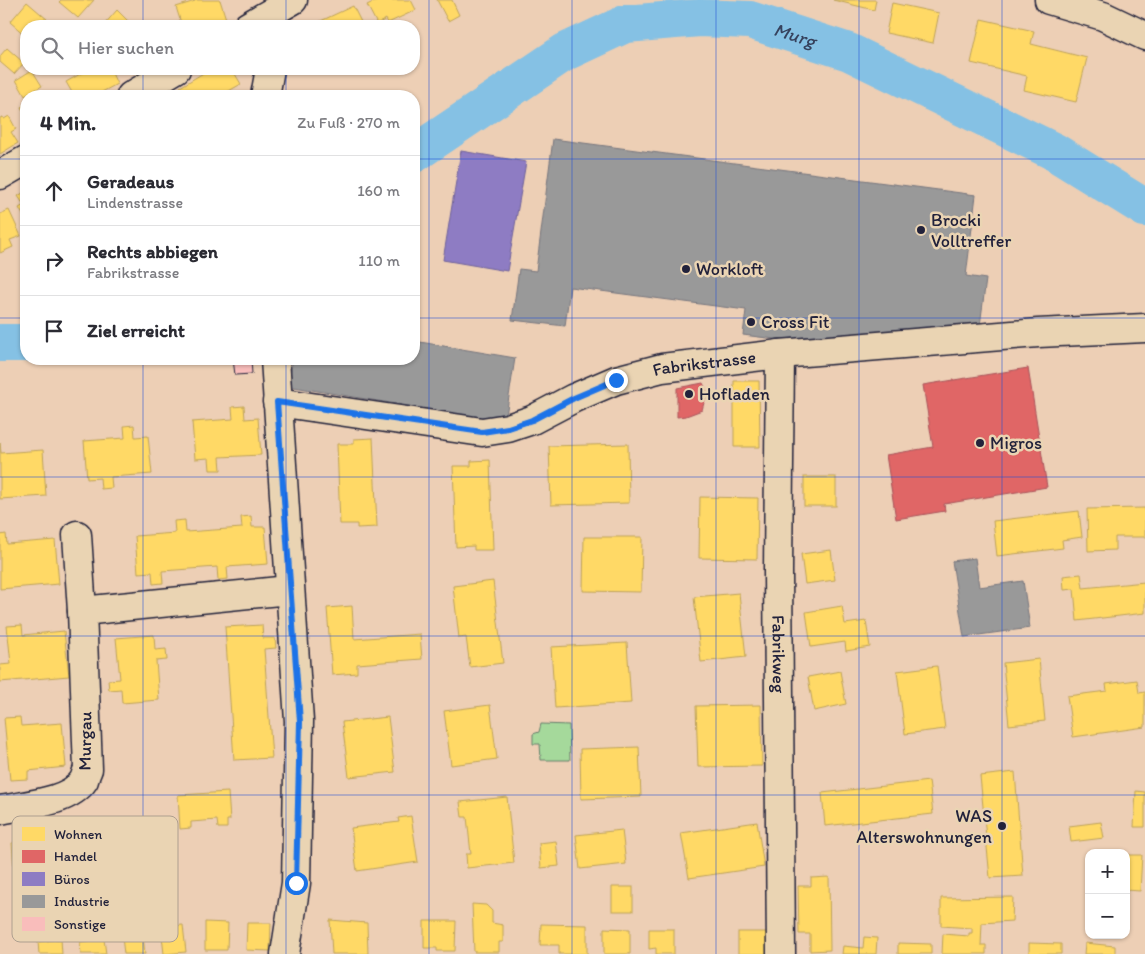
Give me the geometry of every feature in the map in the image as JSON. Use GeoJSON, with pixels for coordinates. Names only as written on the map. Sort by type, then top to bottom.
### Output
{"type":"FeatureCollection","features":[{"type":"Feature","properties":{"kind":"street"},"geometry":{"type":"LineString","coordinates":[[260,20],[293,0]]}},
{"type":"Feature","properties":{"kind":"street"},"geometry":{"type":"LineString","coordinates":[[1050,0],[1103,16],[1145,36]]}},
{"type":"Feature","properties":{"kind":"street"},"geometry":{"type":"LineString","coordinates":[[140,90],[166,75]]}},
{"type":"Feature","properties":{"kind":"street"},"geometry":{"type":"LineString","coordinates":[[266,90],[269,75]]}},
{"type":"Feature","properties":{"kind":"street"},"geometry":{"type":"LineString","coordinates":[[0,175],[20,163]]}},
{"type":"Feature","properties":{"kind":"street","name":"Fabrikstrasse"},"geometry":{"type":"LineString","coordinates":[[277,402],[482,432],[508,428],[532,420],[574,398],[616,380],[662,368],[780,354],[1038,333],[1145,328]]}},
{"type":"Feature","properties":{"kind":"street","name":"Fabrikweg"},"geometry":{"type":"LineString","coordinates":[[780,354],[778,570],[781,954]]}},
{"type":"Feature","properties":{"kind":"street"},"geometry":{"type":"LineString","coordinates":[[275,365],[289,590],[300,722],[296,883],[285,954]]}},
{"type":"Feature","properties":{"kind":"street","name":"Murgau"},"geometry":{"type":"LineString","coordinates":[[0,810],[62,798],[73,791],[84,780],[88,769],[77,535]]}},
{"type":"Feature","properties":{"kind":"street"},"geometry":{"type":"LineString","coordinates":[[82,611],[289,590]]}},
{"type":"Feature","properties":{"kind":"green space"},"geometry":{"type":"Polygon","coordinates":[[[541,724],[569,725],[570,760],[541,760],[540,744],[533,744],[533,734],[539,732],[541,724]]]}},
{"type":"Feature","properties":{"kind":"building: Wohnen"},"geometry":{"type":"Polygon","coordinates":[[[61,0],[94,0],[78,18],[59,2],[61,0]]]}},
{"type":"Feature","properties":{"kind":"building: Wohnen"},"geometry":{"type":"Polygon","coordinates":[[[220,0],[226,19],[180,20],[176,7],[195,1],[220,0]]]}},
{"type":"Feature","properties":{"kind":"building: Wohnen"},"geometry":{"type":"Polygon","coordinates":[[[377,0],[411,0],[416,10],[394,20],[375,20],[367,5],[377,0]]]}},
{"type":"Feature","properties":{"kind":"building: Wohnen"},"geometry":{"type":"Polygon","coordinates":[[[437,0],[452,0],[459,15],[448,21],[437,0]]]}},
{"type":"Feature","properties":{"kind":"building: Wohnen"},"geometry":{"type":"Polygon","coordinates":[[[833,0],[876,0],[874,10],[833,0]]]}},
{"type":"Feature","properties":{"kind":"building: Wohnen"},"geometry":{"type":"Polygon","coordinates":[[[27,2],[48,20],[20,20],[20,31],[10,22],[27,2]]]}},
{"type":"Feature","properties":{"kind":"building: Wohnen"},"geometry":{"type":"Polygon","coordinates":[[[892,3],[939,13],[933,43],[886,33],[892,3]]]}},
{"type":"Feature","properties":{"kind":"building: Wohnen"},"geometry":{"type":"Polygon","coordinates":[[[353,6],[360,20],[323,20],[353,6]]]}},
{"type":"Feature","properties":{"kind":"building: Wohnen"},"geometry":{"type":"Polygon","coordinates":[[[117,10],[127,20],[108,20],[117,10]]]}},
{"type":"Feature","properties":{"kind":"building: Wohnen"},"geometry":{"type":"Polygon","coordinates":[[[981,19],[1034,31],[1031,44],[1087,58],[1076,102],[1024,90],[1027,76],[971,63],[981,19]]]}},
{"type":"Feature","properties":{"kind":"building: Wohnen"},"geometry":{"type":"Polygon","coordinates":[[[7,48],[20,59],[20,67],[14,74],[0,62],[0,56],[7,48]]]}},
{"type":"Feature","properties":{"kind":"building: Wohnen"},"geometry":{"type":"Polygon","coordinates":[[[24,75],[35,75],[42,86],[35,90],[22,90],[16,80],[24,75]]]}},
{"type":"Feature","properties":{"kind":"building: Wohnen"},"geometry":{"type":"Polygon","coordinates":[[[78,75],[113,75],[117,84],[106,90],[71,90],[66,82],[78,75]]]}},
{"type":"Feature","properties":{"kind":"building: Wohnen"},"geometry":{"type":"Polygon","coordinates":[[[200,75],[236,75],[241,84],[230,90],[182,90],[180,87],[200,75]]]}},
{"type":"Feature","properties":{"kind":"building: Wohnen"},"geometry":{"type":"Polygon","coordinates":[[[9,116],[16,129],[11,132],[18,143],[0,154],[0,118],[3,117],[4,119],[9,116]]]}},
{"type":"Feature","properties":{"kind":"building: Wohnen"},"geometry":{"type":"Polygon","coordinates":[[[9,210],[20,236],[10,240],[13,247],[0,253],[0,214],[9,210]]]}},
{"type":"Feature","properties":{"kind":"building: Wohnen"},"geometry":{"type":"Polygon","coordinates":[[[734,381],[759,381],[760,447],[734,447],[734,381]]]}},
{"type":"Feature","properties":{"kind":"building: Wohnen"},"geometry":{"type":"Polygon","coordinates":[[[244,406],[245,419],[258,418],[261,455],[220,457],[221,470],[210,470],[209,458],[195,459],[192,422],[233,419],[232,407],[244,406]]]}},
{"type":"Feature","properties":{"kind":"building: Wohnen"},"geometry":{"type":"Polygon","coordinates":[[[134,425],[135,437],[148,436],[152,474],[111,477],[112,488],[101,489],[100,478],[87,479],[84,441],[125,438],[124,426],[134,425]]]}},
{"type":"Feature","properties":{"kind":"building: Wohnen"},"geometry":{"type":"Polygon","coordinates":[[[373,438],[377,527],[357,528],[357,524],[340,524],[337,444],[354,444],[354,439],[373,438]]]}},
{"type":"Feature","properties":{"kind":"building: Wohnen"},"geometry":{"type":"Polygon","coordinates":[[[0,443],[1,453],[43,450],[46,496],[0,499],[0,443]]]}},
{"type":"Feature","properties":{"kind":"building: Wohnen"},"geometry":{"type":"Polygon","coordinates":[[[628,444],[629,503],[551,505],[549,446],[628,444]]]}},
{"type":"Feature","properties":{"kind":"building: Wohnen"},"geometry":{"type":"Polygon","coordinates":[[[490,460],[493,550],[474,550],[474,546],[456,547],[453,466],[471,466],[471,461],[490,460]]]}},
{"type":"Feature","properties":{"kind":"building: Wohnen"},"geometry":{"type":"Polygon","coordinates":[[[804,477],[836,477],[836,506],[804,506],[804,477]]]}},
{"type":"Feature","properties":{"kind":"building: Wohnen"},"geometry":{"type":"Polygon","coordinates":[[[700,497],[758,498],[757,559],[699,558],[700,497]]]}},
{"type":"Feature","properties":{"kind":"building: Wohnen"},"geometry":{"type":"Polygon","coordinates":[[[1145,508],[1145,537],[1115,537],[1115,550],[1088,551],[1087,509],[1145,508]]]}},
{"type":"Feature","properties":{"kind":"building: Wohnen"},"geometry":{"type":"Polygon","coordinates":[[[1079,511],[1082,537],[1062,540],[1063,548],[997,556],[993,521],[1079,511]]]}},
{"type":"Feature","properties":{"kind":"building: Wohnen"},"geometry":{"type":"Polygon","coordinates":[[[251,516],[252,527],[265,527],[268,564],[227,567],[228,579],[218,580],[217,567],[162,571],[163,583],[153,584],[152,572],[138,573],[135,536],[175,533],[174,521],[185,520],[186,532],[242,528],[241,517],[251,516]]]}},
{"type":"Feature","properties":{"kind":"building: Wohnen"},"geometry":{"type":"Polygon","coordinates":[[[6,534],[7,544],[55,540],[59,584],[0,589],[0,535],[6,534]]]}},
{"type":"Feature","properties":{"kind":"building: Wohnen"},"geometry":{"type":"Polygon","coordinates":[[[584,537],[642,537],[641,592],[583,591],[584,537]]]}},
{"type":"Feature","properties":{"kind":"building: Wohnen"},"geometry":{"type":"Polygon","coordinates":[[[831,550],[835,580],[805,584],[801,554],[831,550]]]}},
{"type":"Feature","properties":{"kind":"building: Wohnen"},"geometry":{"type":"Polygon","coordinates":[[[1081,574],[1083,588],[1145,582],[1145,613],[1077,621],[1074,589],[1064,590],[1063,576],[1081,574]]]}},
{"type":"Feature","properties":{"kind":"building: Wohnen"},"geometry":{"type":"Polygon","coordinates":[[[493,581],[503,663],[470,667],[466,637],[459,638],[453,586],[493,581]]]}},
{"type":"Feature","properties":{"kind":"building: Wohnen"},"geometry":{"type":"Polygon","coordinates":[[[739,593],[746,657],[701,662],[694,597],[739,593]]]}},
{"type":"Feature","properties":{"kind":"building: Wohnen"},"geometry":{"type":"Polygon","coordinates":[[[352,606],[354,639],[420,634],[422,659],[357,664],[357,673],[332,675],[327,608],[352,606]]]}},
{"type":"Feature","properties":{"kind":"building: Wohnen"},"geometry":{"type":"Polygon","coordinates":[[[842,606],[845,624],[866,621],[870,647],[846,651],[845,642],[811,647],[806,612],[842,606]]]}},
{"type":"Feature","properties":{"kind":"building: Wohnen"},"geometry":{"type":"Polygon","coordinates":[[[22,625],[23,635],[64,631],[69,676],[0,682],[0,665],[11,664],[7,626],[22,625]]]}},
{"type":"Feature","properties":{"kind":"building: Wohnen"},"geometry":{"type":"Polygon","coordinates":[[[262,625],[263,638],[275,638],[276,648],[264,649],[272,758],[234,760],[225,627],[262,625]]]}},
{"type":"Feature","properties":{"kind":"building: Wohnen"},"geometry":{"type":"Polygon","coordinates":[[[154,635],[155,650],[166,649],[167,660],[156,661],[159,700],[122,703],[121,689],[109,690],[108,680],[120,679],[116,638],[154,635]]]}},
{"type":"Feature","properties":{"kind":"building: Wohnen"},"geometry":{"type":"Polygon","coordinates":[[[627,643],[631,703],[555,708],[551,647],[627,643]]]}},
{"type":"Feature","properties":{"kind":"building: Wohnen"},"geometry":{"type":"Polygon","coordinates":[[[1039,659],[1045,721],[1009,725],[1003,663],[1039,659]]]}},
{"type":"Feature","properties":{"kind":"building: Wohnen"},"geometry":{"type":"Polygon","coordinates":[[[937,666],[945,729],[905,734],[897,671],[937,666]]]}},
{"type":"Feature","properties":{"kind":"building: Wohnen"},"geometry":{"type":"Polygon","coordinates":[[[840,671],[846,704],[814,711],[808,677],[840,671]]]}},
{"type":"Feature","properties":{"kind":"building: Wohnen"},"geometry":{"type":"Polygon","coordinates":[[[1137,680],[1139,693],[1145,692],[1145,727],[1073,737],[1067,696],[1107,691],[1106,684],[1137,680]]]}},
{"type":"Feature","properties":{"kind":"building: Wohnen"},"geometry":{"type":"Polygon","coordinates":[[[490,705],[497,759],[451,765],[444,711],[490,705]]]}},
{"type":"Feature","properties":{"kind":"building: Wohnen"},"geometry":{"type":"Polygon","coordinates":[[[761,705],[762,766],[698,767],[696,706],[761,705]]]}},
{"type":"Feature","properties":{"kind":"building: Wohnen"},"geometry":{"type":"Polygon","coordinates":[[[20,717],[21,726],[62,723],[66,767],[28,771],[28,779],[10,780],[4,718],[20,717]]]}},
{"type":"Feature","properties":{"kind":"building: Wohnen"},"geometry":{"type":"Polygon","coordinates":[[[388,717],[395,772],[349,777],[342,722],[388,717]]]}},
{"type":"Feature","properties":{"kind":"building: Wohnen"},"geometry":{"type":"Polygon","coordinates":[[[639,747],[641,797],[581,799],[580,749],[639,747]]]}},
{"type":"Feature","properties":{"kind":"building: Wohnen","name":"WAS Alterswohnungen"},"geometry":{"type":"Polygon","coordinates":[[[1015,772],[1023,876],[990,878],[980,776],[1015,772]]]}},
{"type":"Feature","properties":{"kind":"building: Wohnen"},"geometry":{"type":"Polygon","coordinates":[[[929,781],[933,814],[825,826],[822,793],[929,781]]]}},
{"type":"Feature","properties":{"kind":"building: Wohnen"},"geometry":{"type":"Polygon","coordinates":[[[1136,791],[1145,792],[1145,827],[1134,827],[1136,791]]]}},
{"type":"Feature","properties":{"kind":"building: Wohnen"},"geometry":{"type":"Polygon","coordinates":[[[228,792],[230,820],[227,820],[227,828],[218,828],[217,820],[191,822],[191,828],[180,829],[178,795],[228,792]]]}},
{"type":"Feature","properties":{"kind":"building: Wohnen"},"geometry":{"type":"Polygon","coordinates":[[[507,797],[514,863],[467,868],[466,854],[471,854],[467,817],[462,817],[460,802],[507,797]]]}},
{"type":"Feature","properties":{"kind":"building: Wohnen"},"geometry":{"type":"Polygon","coordinates":[[[411,816],[418,862],[357,871],[351,828],[399,822],[398,818],[411,816]]]}},
{"type":"Feature","properties":{"kind":"building: Wohnen"},"geometry":{"type":"Polygon","coordinates":[[[757,822],[764,867],[689,878],[681,833],[757,822]]]}},
{"type":"Feature","properties":{"kind":"building: Wohnen"},"geometry":{"type":"Polygon","coordinates":[[[1101,822],[1104,838],[1071,842],[1069,826],[1101,822]]]}},
{"type":"Feature","properties":{"kind":"building: Wohnen"},"geometry":{"type":"Polygon","coordinates":[[[622,830],[626,864],[580,869],[576,835],[622,830]]]}},
{"type":"Feature","properties":{"kind":"building: Wohnen"},"geometry":{"type":"Polygon","coordinates":[[[556,841],[559,866],[541,868],[539,843],[556,841]]]}},
{"type":"Feature","properties":{"kind":"building: Wohnen"},"geometry":{"type":"Polygon","coordinates":[[[1130,855],[1142,855],[1140,891],[1130,890],[1130,855]]]}},
{"type":"Feature","properties":{"kind":"building: Wohnen"},"geometry":{"type":"Polygon","coordinates":[[[829,877],[830,950],[810,951],[810,934],[799,934],[798,886],[811,886],[811,878],[829,877]]]}},
{"type":"Feature","properties":{"kind":"building: Wohnen"},"geometry":{"type":"Polygon","coordinates":[[[612,887],[633,887],[633,911],[612,911],[612,887]]]}},
{"type":"Feature","properties":{"kind":"building: Wohnen"},"geometry":{"type":"Polygon","coordinates":[[[1013,897],[1012,921],[982,923],[981,945],[986,945],[986,954],[942,954],[943,934],[969,936],[969,933],[972,933],[972,928],[941,926],[941,898],[1013,897]]]}},
{"type":"Feature","properties":{"kind":"building: Wohnen"},"geometry":{"type":"Polygon","coordinates":[[[472,904],[486,905],[492,911],[492,923],[503,925],[503,942],[499,942],[499,952],[474,952],[472,904]]]}},
{"type":"Feature","properties":{"kind":"building: Wohnen"},"geometry":{"type":"Polygon","coordinates":[[[330,920],[367,923],[368,954],[332,954],[330,920]]]}},
{"type":"Feature","properties":{"kind":"building: Wohnen"},"geometry":{"type":"Polygon","coordinates":[[[424,921],[456,921],[455,951],[437,951],[437,948],[424,948],[424,921]]]}},
{"type":"Feature","properties":{"kind":"building: Wohnen"},"geometry":{"type":"Polygon","coordinates":[[[205,922],[228,923],[227,950],[205,950],[205,922]]]}},
{"type":"Feature","properties":{"kind":"building: Wohnen"},"geometry":{"type":"Polygon","coordinates":[[[247,923],[271,923],[270,951],[246,950],[247,923]]]}},
{"type":"Feature","properties":{"kind":"building: Wohnen"},"geometry":{"type":"Polygon","coordinates":[[[541,924],[587,925],[587,954],[559,954],[559,945],[540,945],[541,924]]]}},
{"type":"Feature","properties":{"kind":"building: Wohnen"},"geometry":{"type":"Polygon","coordinates":[[[178,925],[183,925],[186,952],[164,954],[163,942],[178,942],[178,925]]]}},
{"type":"Feature","properties":{"kind":"building: Wohnen"},"geometry":{"type":"Polygon","coordinates":[[[604,928],[630,929],[630,954],[604,954],[604,928]]]}},
{"type":"Feature","properties":{"kind":"building: Wohnen"},"geometry":{"type":"Polygon","coordinates":[[[649,929],[674,929],[674,954],[656,954],[656,948],[649,949],[649,929]]]}},
{"type":"Feature","properties":{"kind":"building: Wohnen"},"geometry":{"type":"Polygon","coordinates":[[[738,932],[770,932],[770,954],[738,954],[738,932]]]}},
{"type":"Feature","properties":{"kind":"building: Wohnen"},"geometry":{"type":"Polygon","coordinates":[[[864,937],[877,938],[876,954],[842,954],[843,946],[863,948],[864,937]]]}},
{"type":"Feature","properties":{"kind":"building: Wohnen"},"geometry":{"type":"Polygon","coordinates":[[[38,942],[61,942],[62,954],[39,954],[38,942]]]}},
{"type":"Feature","properties":{"kind":"building: Wohnen"},"geometry":{"type":"Polygon","coordinates":[[[80,942],[104,942],[106,954],[81,954],[80,942]]]}},
{"type":"Feature","properties":{"kind":"building: Wohnen"},"geometry":{"type":"Polygon","coordinates":[[[123,942],[144,942],[145,954],[124,954],[123,942]]]}},
{"type":"Feature","properties":{"kind":"building: Wohnen"},"geometry":{"type":"Polygon","coordinates":[[[898,943],[931,944],[931,954],[898,954],[898,943]]]}},
{"type":"Feature","properties":{"kind":"building: Wohnen"},"geometry":{"type":"Polygon","coordinates":[[[1029,943],[1061,944],[1061,954],[1029,954],[1029,943]]]}},
{"type":"Feature","properties":{"kind":"building: Wohnen"},"geometry":{"type":"Polygon","coordinates":[[[1085,943],[1115,946],[1115,954],[1084,954],[1085,943]]]}},
{"type":"Feature","properties":{"kind":"building: Handel"},"geometry":{"type":"Polygon","coordinates":[[[1028,368],[1047,487],[944,504],[945,511],[896,519],[886,455],[933,447],[923,385],[1028,368]]]}},
{"type":"Feature","properties":{"kind":"building: Handel"},"geometry":{"type":"Polygon","coordinates":[[[703,383],[707,392],[702,410],[677,417],[677,388],[703,383]]]}},
{"type":"Feature","properties":{"kind":"building: Büros"},"geometry":{"type":"Polygon","coordinates":[[[461,151],[526,162],[507,271],[443,260],[461,151]]]}},
{"type":"Feature","properties":{"kind":"building: Industrie"},"geometry":{"type":"Polygon","coordinates":[[[553,139],[976,195],[966,276],[986,279],[980,326],[783,340],[743,335],[746,310],[570,287],[565,326],[512,320],[519,269],[536,271],[553,139]]]}},
{"type":"Feature","properties":{"kind":"building: Industrie"},"geometry":{"type":"Polygon","coordinates":[[[420,342],[515,358],[505,422],[288,386],[292,365],[420,365],[420,342]]]}},
{"type":"Feature","properties":{"kind":"building: Industrie"},"geometry":{"type":"Polygon","coordinates":[[[975,558],[979,587],[1023,581],[1030,628],[964,637],[952,561],[975,558]]]}},
{"type":"Feature","properties":{"kind":"building: Sonstige"},"geometry":{"type":"Polygon","coordinates":[[[234,365],[251,365],[252,374],[235,375],[234,365]]]}},
{"type":"Feature","properties":{"kind":"waterway","name":"Murg"},"geometry":{"type":"LineString","coordinates":[[420,150],[565,52],[625,24],[700,18],[750,20],[849,52],[1053,151],[1145,208]]}},
{"type":"Feature","properties":{"kind":"waterway","name":"Murg"},"geometry":{"type":"LineString","coordinates":[[0,343],[20,343]]}},
{"type":"Feature","properties":{"kind":"place","name":"Brocki Volltreffer"},"geometry":{"type":"Point","coordinates":[921,230]}},
{"type":"Feature","properties":{"kind":"place","name":"Workloft"},"geometry":{"type":"Point","coordinates":[686,269]}},
{"type":"Feature","properties":{"kind":"place","name":"Cross Fit"},"geometry":{"type":"Point","coordinates":[751,322]}},
{"type":"Feature","properties":{"kind":"place","name":"Hofladen"},"geometry":{"type":"Point","coordinates":[689,394]}},
{"type":"Feature","properties":{"kind":"place","name":"Migros"},"geometry":{"type":"Point","coordinates":[980,443]}},
{"type":"Feature","properties":{"kind":"place","name":"WAS Alterswohnungen"},"geometry":{"type":"Point","coordinates":[1002,826]}},
{"type":"Feature","properties":{"kind":"route"},"geometry":{"type":"LineString","coordinates":[[296,883],[300,722],[289,590],[277,402],[482,432],[508,428],[532,420],[574,398],[616,380]]}}]}
